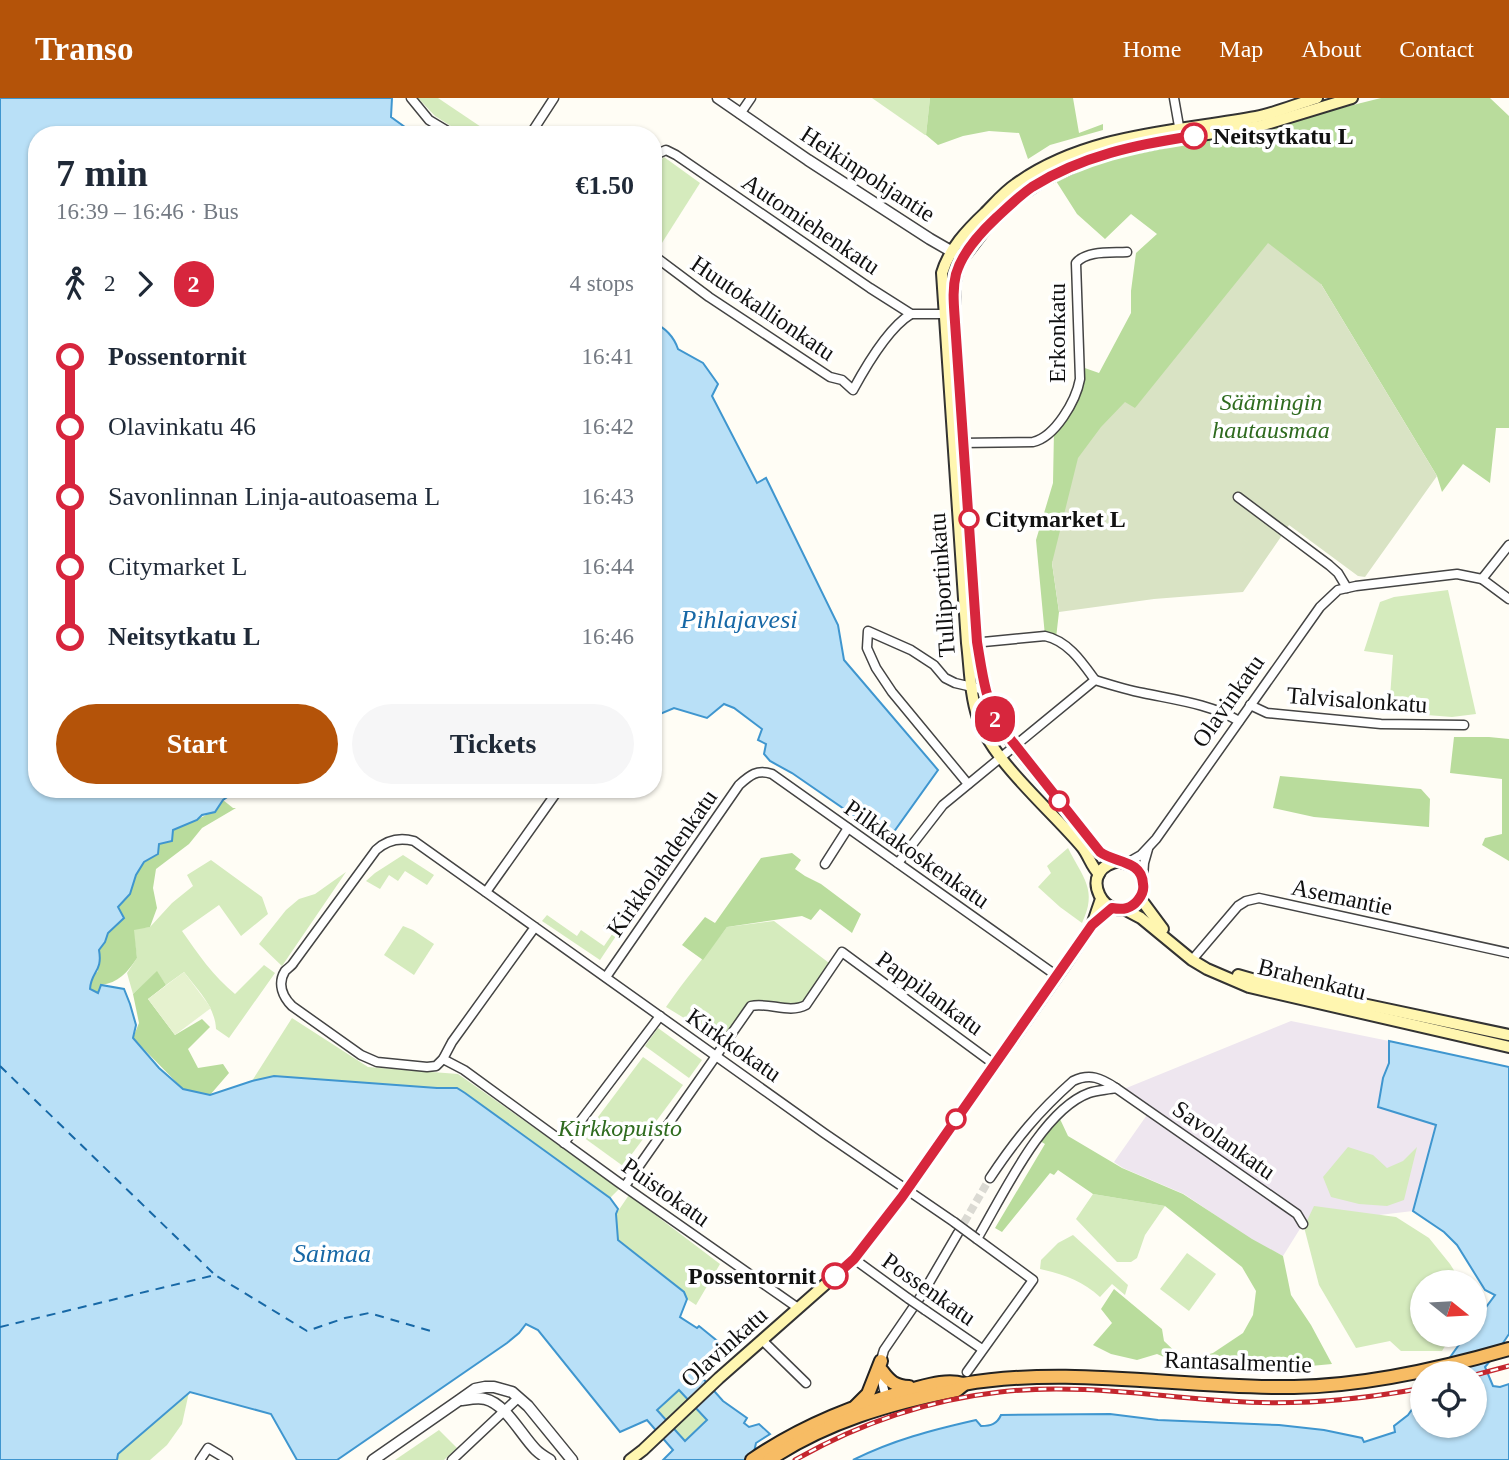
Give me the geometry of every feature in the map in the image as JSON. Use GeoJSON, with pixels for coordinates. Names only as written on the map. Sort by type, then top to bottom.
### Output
{"type":"FeatureCollection","features":[{"type":"Feature","properties":{"kind":"highway","name":"Rantasalmentie"},"geometry":{"type":"LineString","coordinates":[[770,1455],[887,1401],[923,1387],[944,1383],[1080,1377],[1293,1387],[1351,1383],[1455,1364],[1509,1349]]}},
{"type":"Feature","properties":{"kind":"highway"},"geometry":{"type":"LineString","coordinates":[[881,1366],[889,1381],[896,1385],[923,1387]]}},
{"type":"Feature","properties":{"kind":"highway"},"geometry":{"type":"LineString","coordinates":[[856,1407],[868,1394],[881,1366]]}},
{"type":"Feature","properties":{"kind":"highway","name":"Rantasalmentie"},"geometry":{"type":"LineString","coordinates":[[770,1455],[803,1430],[856,1407],[957,1390],[966,1380]]}},
{"type":"Feature","properties":{"kind":"highway"},"geometry":{"type":"LineString","coordinates":[[752,1460],[770,1455]]}},
{"type":"Feature","properties":{"kind":"main road"},"geometry":{"type":"LineString","coordinates":[[963,258],[987,227],[1020,196],[1044,180],[1092,158],[1180,133],[1259,116],[1317,98]]}},
{"type":"Feature","properties":{"kind":"main road"},"geometry":{"type":"LineString","coordinates":[[951,251],[977,220],[1013,186],[1054,161],[1113,140],[1260,127],[1352,98]]}},
{"type":"Feature","properties":{"kind":"main road","name":"Tulliportinkatu"},"geometry":{"type":"LineString","coordinates":[[951,251],[942,273],[949,314],[972,643],[972,687],[978,719],[1001,758],[1089,855],[1091,864],[1099,874]]}},
{"type":"Feature","properties":{"kind":"main road","name":"Tulliportinkatu"},"geometry":{"type":"LineString","coordinates":[[949,314],[954,282],[963,258]]}},
{"type":"Feature","properties":{"kind":"main road","name":"Tulliportinkatu"},"geometry":{"type":"LineString","coordinates":[[972,643],[993,714],[1015,747],[1100,852],[1108,858],[1124,862]]}},
{"type":"Feature","properties":{"kind":"main road"},"geometry":{"type":"LineString","coordinates":[[1124,862],[1140,872],[1143,892],[1136,903],[1118,908],[1106,904],[1096,887],[1099,874],[1108,865],[1124,862]]}},
{"type":"Feature","properties":{"kind":"main road","name":"Brahenkatu"},"geometry":{"type":"LineString","coordinates":[[1140,898],[1164,931],[1194,958],[1243,977],[1509,1035]]}},
{"type":"Feature","properties":{"kind":"main road","name":"Olavinkatu"},"geometry":{"type":"LineString","coordinates":[[630,1460],[854,1259],[907,1190],[1092,925],[1101,899]]}},
{"type":"Feature","properties":{"kind":"main road","name":"Olavinkatu"},"geometry":{"type":"LineString","coordinates":[[1092,925],[1118,908]]}},
{"type":"Feature","properties":{"kind":"main road","name":"Brahenkatu"},"geometry":{"type":"LineString","coordinates":[[1118,908],[1141,918],[1208,969],[1249,986],[1509,1046]]}},
{"type":"Feature","properties":{"kind":"street"},"geometry":{"type":"LineString","coordinates":[[536,126],[554,98]]}},
{"type":"Feature","properties":{"kind":"street","name":"Heikinpohjantie"},"geometry":{"type":"LineString","coordinates":[[718,98],[816,166],[963,258]]}},
{"type":"Feature","properties":{"kind":"street"},"geometry":{"type":"LineString","coordinates":[[740,114],[751,98]]}},
{"type":"Feature","properties":{"kind":"street"},"geometry":{"type":"LineString","coordinates":[[1174,98],[1180,133]]}},
{"type":"Feature","properties":{"kind":"street"},"geometry":{"type":"LineString","coordinates":[[412,99],[429,120],[439,126]]}},
{"type":"Feature","properties":{"kind":"street","name":"Automiehenkatu"},"geometry":{"type":"LineString","coordinates":[[662,151],[666,149],[676,155],[911,314]]}},
{"type":"Feature","properties":{"kind":"street","name":"Erkonkatu"},"geometry":{"type":"LineString","coordinates":[[958,443],[1032,442],[1042,440],[1054,430],[1077,393],[1080,379],[1076,263],[1081,257],[1088,255],[1127,252]]}},
{"type":"Feature","properties":{"kind":"street","name":"Huutokallionkatu"},"geometry":{"type":"LineString","coordinates":[[662,262],[709,297],[830,377],[842,380],[853,390],[891,330],[911,314]]}},
{"type":"Feature","properties":{"kind":"street"},"geometry":{"type":"LineString","coordinates":[[911,314],[949,314]]}},
{"type":"Feature","properties":{"kind":"street"},"geometry":{"type":"LineString","coordinates":[[1238,496],[1329,565],[1338,573],[1347,588],[1457,574],[1482,579],[1509,599]]}},
{"type":"Feature","properties":{"kind":"street"},"geometry":{"type":"LineString","coordinates":[[1482,579],[1509,545]]}},
{"type":"Feature","properties":{"kind":"street","name":"Olavinkatu"},"geometry":{"type":"LineString","coordinates":[[1124,862],[1141,855],[1156,839],[1320,607],[1338,590],[1347,588]]}},
{"type":"Feature","properties":{"kind":"street"},"geometry":{"type":"LineString","coordinates":[[968,784],[892,692],[876,668],[867,648],[868,631],[911,650],[934,665],[945,678],[985,690]]}},
{"type":"Feature","properties":{"kind":"street"},"geometry":{"type":"LineString","coordinates":[[972,643],[1045,636],[1056,638],[1077,656],[1095,680],[1144,694],[1203,705],[1239,721]]}},
{"type":"Feature","properties":{"kind":"street"},"geometry":{"type":"LineString","coordinates":[[898,863],[943,805],[1095,680]]}},
{"type":"Feature","properties":{"kind":"street","name":"Talvisalonkatu"},"geometry":{"type":"LineString","coordinates":[[1250,705],[1268,713],[1381,724],[1464,725]]}},
{"type":"Feature","properties":{"kind":"street","name":"Pilkkakoskenkatu"},"geometry":{"type":"LineString","coordinates":[[752,773],[772,774],[1057,976]]}},
{"type":"Feature","properties":{"kind":"street","name":"Kirkkolahdenkatu"},"geometry":{"type":"LineString","coordinates":[[606,977],[739,785],[752,773]]}},
{"type":"Feature","properties":{"kind":"street"},"geometry":{"type":"LineString","coordinates":[[486,892],[553,798]]}},
{"type":"Feature","properties":{"kind":"street"},"geometry":{"type":"LineString","coordinates":[[825,864],[848,828]]}},
{"type":"Feature","properties":{"kind":"street","name":"Kirkkokatu"},"geometry":{"type":"LineString","coordinates":[[443,1059],[436,1066],[427,1067],[377,1062],[361,1055],[286,1000],[280,986],[285,971],[295,962],[376,849],[394,840],[414,841],[1033,1280],[982,1349]]}},
{"type":"Feature","properties":{"kind":"street","name":"Olavinkatu"},"geometry":{"type":"LineString","coordinates":[[1143,879],[1149,846]]}},
{"type":"Feature","properties":{"kind":"street","name":"Asemantie"},"geometry":{"type":"LineString","coordinates":[[1194,958],[1238,906],[1259,898],[1509,953]]}},
{"type":"Feature","properties":{"kind":"street"},"geometry":{"type":"LineString","coordinates":[[443,1059],[452,1042],[535,927]]}},
{"type":"Feature","properties":{"kind":"street","name":"Pappilankatu"},"geometry":{"type":"LineString","coordinates":[[717,1055],[751,1006],[760,1004],[798,1009],[806,1005],[842,952],[994,1064]]}},
{"type":"Feature","properties":{"kind":"street"},"geometry":{"type":"LineString","coordinates":[[564,1143],[660,1016]]}},
{"type":"Feature","properties":{"kind":"street"},"geometry":{"type":"LineString","coordinates":[[625,1186],[717,1055]]}},
{"type":"Feature","properties":{"kind":"street","name":"Puistokatu"},"geometry":{"type":"LineString","coordinates":[[443,1059],[464,1070],[798,1308]]}},
{"type":"Feature","properties":{"kind":"street"},"geometry":{"type":"LineString","coordinates":[[990,1178],[1032,1121],[1073,1081],[1088,1076],[1090,1093]]}},
{"type":"Feature","properties":{"kind":"street","name":"Savolankatu"},"geometry":{"type":"LineString","coordinates":[[1088,1076],[1103,1079],[1297,1214],[1303,1224]]}},
{"type":"Feature","properties":{"kind":"street"},"geometry":{"type":"LineString","coordinates":[[977,1239],[1033,1143],[1069,1104],[1090,1093],[1118,1090]]}},
{"type":"Feature","properties":{"kind":"street"},"geometry":{"type":"LineString","coordinates":[[887,1401],[881,1366],[887,1345],[923,1293],[958,1233]]}},
{"type":"Feature","properties":{"kind":"street","name":"Possenkatu"},"geometry":{"type":"LineString","coordinates":[[854,1259],[982,1349]]}},
{"type":"Feature","properties":{"kind":"street"},"geometry":{"type":"LineString","coordinates":[[762,1340],[806,1383]]}},
{"type":"Feature","properties":{"kind":"street"},"geometry":{"type":"LineString","coordinates":[[966,1380],[982,1349]]}},
{"type":"Feature","properties":{"kind":"street"},"geometry":{"type":"LineString","coordinates":[[373,1460],[475,1389],[485,1387],[512,1392],[528,1406],[572,1460]]}},
{"type":"Feature","properties":{"kind":"street"},"geometry":{"type":"LineString","coordinates":[[452,1460],[518,1398]]}},
{"type":"Feature","properties":{"kind":"street"},"geometry":{"type":"LineString","coordinates":[[458,1401],[485,1399],[492,1402],[536,1450],[550,1460]]}},
{"type":"Feature","properties":{"kind":"street"},"geometry":{"type":"LineString","coordinates":[[200,1460],[208,1448],[228,1460]]}},
{"type":"Feature","properties":{"kind":"shaded area"},"geometry":{"type":"Polygon","coordinates":[[[1291,1021],[1389,1041],[1389,1063],[1383,1078],[1437,1125],[1413,1211],[1303,1224],[1283,1256],[1252,1240],[1184,1194],[1114,1162],[1149,1112],[1119,1091],[1291,1021]]]}},
{"type":"Feature","properties":{"kind":"green space"},"geometry":{"type":"Polygon","coordinates":[[[418,98],[438,98],[480,126],[451,126],[435,116],[418,98]]]}},
{"type":"Feature","properties":{"kind":"green space"},"geometry":{"type":"Polygon","coordinates":[[[872,98],[930,98],[926,135],[925,135],[872,98]]]}},
{"type":"Feature","properties":{"kind":"green space"},"geometry":{"type":"Polygon","coordinates":[[[930,98],[1073,98],[1079,133],[1103,124],[1103,130],[1050,145],[1028,159],[1019,133],[989,131],[938,145],[926,135],[930,98]]]}},
{"type":"Feature","properties":{"kind":"green space"},"geometry":{"type":"Polygon","coordinates":[[[1381,98],[1490,98],[1509,116],[1509,428],[1496,428],[1490,483],[1463,464],[1442,492],[1437,476],[1321,284],[1134,409],[1125,403],[1052,563],[1059,612],[1056,638],[1045,636],[1036,540],[1053,483],[1054,430],[1077,393],[1079,366],[1099,373],[1131,313],[1136,253],[1157,234],[1131,214],[1105,239],[1077,214],[1056,181],[1122,154],[1262,132],[1301,118],[1381,98]]]}},
{"type":"Feature","properties":{"kind":"green space"},"geometry":{"type":"Polygon","coordinates":[[[664,157],[700,183],[662,243],[664,157]]]}},
{"type":"Feature","properties":{"kind":"green space","name":"Säämingin hautausmaa"},"geometry":{"type":"Polygon","coordinates":[[[1268,243],[1321,284],[1437,476],[1365,577],[1358,576],[1289,525],[1243,592],[1154,599],[1059,612],[1052,563],[1078,458],[1101,427],[1125,402],[1135,408],[1268,243]]]}},
{"type":"Feature","properties":{"kind":"green space"},"geometry":{"type":"Polygon","coordinates":[[[1448,590],[1476,714],[1452,717],[1389,712],[1393,655],[1364,651],[1380,602],[1394,597],[1448,590]]]}},
{"type":"Feature","properties":{"kind":"green space"},"geometry":{"type":"Polygon","coordinates":[[[1454,737],[1509,739],[1509,861],[1482,845],[1485,838],[1502,834],[1502,779],[1450,773],[1454,737]]]}},
{"type":"Feature","properties":{"kind":"green space"},"geometry":{"type":"Polygon","coordinates":[[[1280,776],[1421,789],[1430,799],[1429,827],[1314,817],[1273,808],[1280,776]]]}},
{"type":"Feature","properties":{"kind":"green space"},"geometry":{"type":"Polygon","coordinates":[[[223,800],[236,808],[202,828],[189,844],[156,869],[153,888],[157,908],[150,927],[134,930],[137,958],[134,963],[117,979],[101,985],[98,993],[90,989],[90,979],[98,971],[99,950],[108,933],[124,918],[118,908],[130,894],[136,875],[144,862],[158,854],[159,844],[171,832],[208,814],[223,800]]]}},
{"type":"Feature","properties":{"kind":"green space"},"geometry":{"type":"Polygon","coordinates":[[[1068,848],[1089,893],[1087,912],[1082,923],[1038,887],[1051,873],[1047,866],[1068,848]]]}},
{"type":"Feature","properties":{"kind":"green space"},"geometry":{"type":"Polygon","coordinates":[[[792,853],[801,860],[795,869],[821,884],[861,914],[852,933],[820,909],[811,920],[802,916],[727,927],[703,960],[682,945],[705,917],[715,923],[761,858],[792,853]]]}},
{"type":"Feature","properties":{"kind":"green space"},"geometry":{"type":"Polygon","coordinates":[[[403,855],[434,875],[427,885],[405,871],[398,881],[389,875],[380,889],[366,881],[375,873],[403,855]]]}},
{"type":"Feature","properties":{"kind":"green space"},"geometry":{"type":"Polygon","coordinates":[[[211,860],[262,897],[268,914],[241,936],[219,905],[182,931],[213,972],[235,994],[264,965],[275,973],[229,1038],[216,1029],[209,1005],[184,972],[166,985],[157,972],[133,994],[127,973],[137,958],[133,929],[150,927],[172,903],[193,886],[187,875],[211,860]]]}},
{"type":"Feature","properties":{"kind":"green space"},"geometry":{"type":"Polygon","coordinates":[[[346,872],[282,966],[259,944],[286,910],[299,899],[315,894],[346,872]]]}},
{"type":"Feature","properties":{"kind":"green space"},"geometry":{"type":"Polygon","coordinates":[[[547,915],[577,936],[581,930],[604,946],[613,933],[603,926],[613,920],[624,924],[600,960],[542,921],[547,915]]]}},
{"type":"Feature","properties":{"kind":"green space"},"geometry":{"type":"Polygon","coordinates":[[[774,921],[833,966],[806,1005],[751,1006],[725,1043],[666,1007],[727,927],[774,921]]]}},
{"type":"Feature","properties":{"kind":"green space"},"geometry":{"type":"Polygon","coordinates":[[[403,926],[434,944],[414,975],[384,955],[403,926]]]}},
{"type":"Feature","properties":{"kind":"green space"},"geometry":{"type":"Polygon","coordinates":[[[157,971],[166,985],[148,999],[175,1035],[202,1019],[210,1027],[188,1049],[198,1068],[223,1064],[229,1073],[210,1095],[183,1089],[133,1038],[139,1023],[133,994],[157,971]]]}},
{"type":"Feature","properties":{"kind":"green space"},"geometry":{"type":"Polygon","coordinates":[[[184,972],[211,1008],[175,1035],[148,999],[184,972]]]}},
{"type":"Feature","properties":{"kind":"green space"},"geometry":{"type":"Polygon","coordinates":[[[292,1018],[368,1067],[458,1074],[620,1188],[610,1198],[457,1088],[274,1076],[252,1081],[292,1018]]]}},
{"type":"Feature","properties":{"kind":"green space"},"geometry":{"type":"Polygon","coordinates":[[[658,1028],[702,1060],[689,1078],[645,1046],[658,1028]]]}},
{"type":"Feature","properties":{"kind":"green space","name":"Kirkkopuisto"},"geometry":{"type":"Polygon","coordinates":[[[643,1057],[683,1085],[623,1166],[583,1137],[643,1057]]]}},
{"type":"Feature","properties":{"kind":"green space"},"geometry":{"type":"Polygon","coordinates":[[[1060,1119],[1068,1136],[1122,1168],[1183,1194],[1283,1256],[1291,1295],[1332,1364],[1237,1373],[1176,1362],[1157,1354],[1137,1360],[1111,1354],[1093,1345],[1112,1323],[1101,1309],[1114,1289],[1162,1329],[1164,1341],[1185,1361],[1213,1353],[1243,1333],[1253,1315],[1256,1291],[1242,1267],[1165,1206],[1093,1194],[1058,1170],[1054,1175],[1050,1173],[1002,1232],[995,1228],[1045,1144],[1040,1141],[1060,1119]]]}},
{"type":"Feature","properties":{"kind":"green space"},"geometry":{"type":"Polygon","coordinates":[[[1348,1147],[1373,1155],[1387,1168],[1403,1161],[1417,1147],[1404,1200],[1387,1206],[1359,1204],[1331,1197],[1323,1177],[1348,1147]]]}},
{"type":"Feature","properties":{"kind":"green space"},"geometry":{"type":"Polygon","coordinates":[[[1093,1194],[1165,1206],[1145,1235],[1137,1258],[1131,1262],[1117,1262],[1076,1219],[1093,1194]]]}},
{"type":"Feature","properties":{"kind":"green space"},"geometry":{"type":"Polygon","coordinates":[[[629,1195],[720,1264],[696,1305],[687,1299],[684,1292],[618,1240],[616,1214],[629,1195]]]}},
{"type":"Feature","properties":{"kind":"green space"},"geometry":{"type":"Polygon","coordinates":[[[1314,1206],[1396,1217],[1429,1238],[1454,1270],[1410,1270],[1410,1348],[1444,1348],[1442,1351],[1401,1351],[1390,1341],[1356,1348],[1319,1285],[1304,1227],[1314,1206]]]}},
{"type":"Feature","properties":{"kind":"green space"},"geometry":{"type":"Polygon","coordinates":[[[1073,1235],[1128,1285],[1125,1295],[1112,1284],[1100,1297],[1072,1279],[1040,1269],[1041,1260],[1058,1243],[1073,1235]]]}},
{"type":"Feature","properties":{"kind":"green space"},"geometry":{"type":"Polygon","coordinates":[[[1187,1253],[1216,1274],[1189,1311],[1160,1289],[1187,1253]]]}},
{"type":"Feature","properties":{"kind":"green space"},"geometry":{"type":"Polygon","coordinates":[[[679,1390],[707,1420],[684,1441],[656,1410],[679,1390]]]}},
{"type":"Feature","properties":{"kind":"green space"},"geometry":{"type":"Polygon","coordinates":[[[189,1392],[182,1424],[167,1445],[150,1460],[117,1460],[118,1454],[189,1392]]]}},
{"type":"Feature","properties":{"kind":"green space"},"geometry":{"type":"Polygon","coordinates":[[[439,1430],[457,1448],[444,1460],[395,1460],[439,1430]]]}},
{"type":"Feature","properties":{"kind":"water","name":"Saimaa"},"geometry":{"type":"Polygon","coordinates":[[[0,98],[392,98],[391,117],[404,126],[28,126],[28,798],[226,798],[215,812],[202,815],[197,820],[173,830],[172,841],[159,844],[158,854],[144,862],[136,875],[130,894],[118,907],[124,918],[108,933],[99,950],[99,963],[90,989],[98,993],[101,985],[124,989],[136,1025],[133,1038],[159,1068],[183,1089],[210,1095],[274,1076],[457,1088],[465,1093],[610,1198],[618,1209],[618,1240],[684,1292],[687,1299],[680,1317],[697,1328],[699,1326],[721,1344],[698,1373],[723,1401],[747,1418],[744,1423],[749,1427],[759,1424],[770,1434],[756,1443],[754,1452],[761,1460],[663,1460],[673,1450],[647,1420],[620,1432],[538,1330],[526,1324],[507,1343],[337,1460],[297,1460],[271,1414],[190,1392],[118,1454],[117,1460],[0,1460],[0,98]],[[679,1390],[657,1410],[685,1441],[707,1420],[679,1390]]]}},
{"type":"Feature","properties":{"kind":"water","name":"Pihlajavesi"},"geometry":{"type":"Polygon","coordinates":[[[662,328],[674,340],[678,349],[703,363],[718,384],[712,396],[757,483],[766,478],[838,625],[844,660],[938,770],[893,833],[866,824],[770,761],[764,754],[766,744],[758,740],[762,729],[734,708],[724,704],[707,718],[674,708],[662,713],[662,328]]]}},
{"type":"Feature","properties":{"kind":"water"},"geometry":{"type":"Polygon","coordinates":[[[1389,1041],[1509,1067],[1509,1334],[1487,1365],[1487,1361],[1447,1361],[1457,1348],[1488,1348],[1488,1304],[1495,1295],[1488,1292],[1488,1270],[1473,1270],[1457,1245],[1444,1232],[1413,1211],[1436,1125],[1378,1107],[1383,1078],[1389,1063],[1389,1041]]]}},
{"type":"Feature","properties":{"kind":"water"},"geometry":{"type":"Polygon","coordinates":[[[1487,1372],[1493,1386],[1509,1384],[1509,1460],[853,1460],[898,1441],[944,1428],[976,1420],[981,1426],[991,1425],[998,1421],[1001,1415],[1110,1414],[1158,1420],[1279,1425],[1324,1430],[1362,1438],[1364,1442],[1395,1432],[1394,1426],[1410,1412],[1410,1438],[1487,1438],[1487,1372]]]}},
{"type":"Feature","properties":{"kind":"ferry route"},"geometry":{"type":"LineString","coordinates":[[0,1066],[214,1274]]}},
{"type":"Feature","properties":{"kind":"ferry route"},"geometry":{"type":"LineString","coordinates":[[0,1327],[215,1275],[307,1331],[369,1313],[431,1331]]}},
{"type":"Feature","properties":{"kind":"tunnel"},"geometry":{"type":"LineString","coordinates":[[958,1233],[990,1178]]}},
{"type":"Feature","properties":{"kind":"railway"},"geometry":{"type":"LineString","coordinates":[[1487,1372],[1509,1366]]}},
{"type":"Feature","properties":{"kind":"railway"},"geometry":{"type":"LineString","coordinates":[[795,1460],[843,1435],[894,1415],[946,1401],[1000,1392],[1057,1389],[1114,1391],[1277,1403],[1350,1399],[1410,1390]]}},
{"type":"Feature","properties":{"kind":"bus line","name":"2"},"geometry":{"type":"LineString","coordinates":[[835,1276],[854,1259],[902,1197],[1092,925],[1112,908],[1124,909],[1136,903],[1144,886],[1140,872],[1134,866],[1108,858],[1100,852],[1000,726],[985,690],[977,642],[955,322],[954,282],[957,271],[963,258],[987,227],[1020,196],[1044,180],[1115,150],[1194,136]]}},
{"type":"Feature","properties":{"kind":"place","name":"Neitsytkatu L"},"geometry":{"type":"Point","coordinates":[1194,136]}},
{"type":"Feature","properties":{"kind":"place","name":"Citymarket L"},"geometry":{"type":"Point","coordinates":[969,519]}},
{"type":"Feature","properties":{"kind":"place","name":"Possentornit"},"geometry":{"type":"Point","coordinates":[835,1276]}}]}
